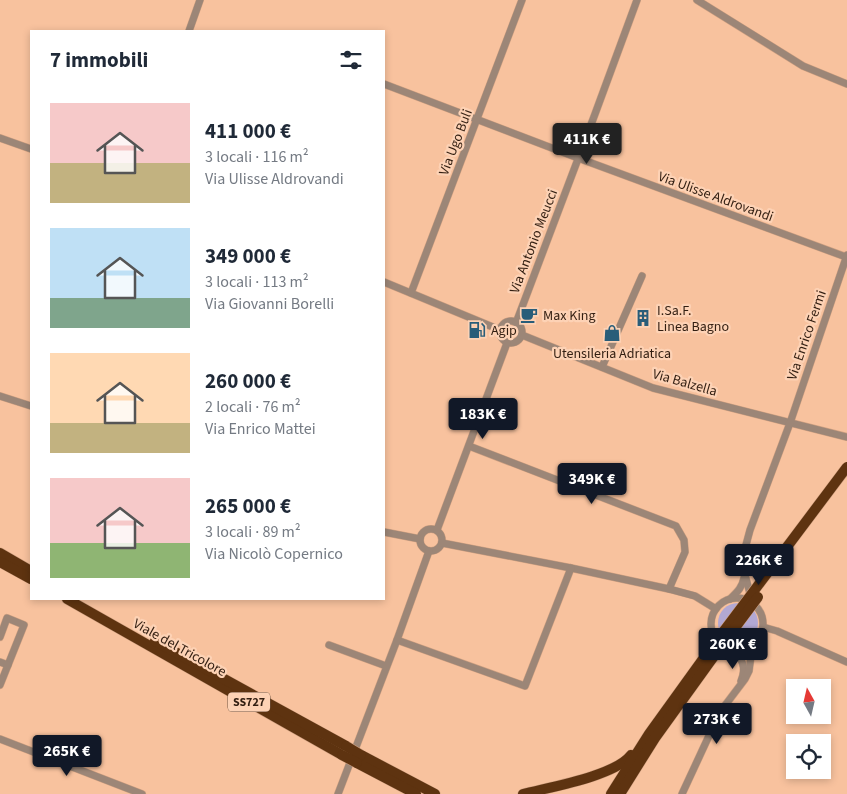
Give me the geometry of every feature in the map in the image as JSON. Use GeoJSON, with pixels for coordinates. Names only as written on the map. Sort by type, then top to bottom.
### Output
{"type":"FeatureCollection","features":[{"type":"Feature","properties":{"kind":"highway"},"geometry":{"type":"LineString","coordinates":[[620,794],[714,650],[847,467]]}},
{"type":"Feature","properties":{"kind":"highway"},"geometry":{"type":"LineString","coordinates":[[611,794],[649,734],[847,478]]}},
{"type":"Feature","properties":{"kind":"highway"},"geometry":{"type":"LineString","coordinates":[[0,553],[30,570]]}},
{"type":"Feature","properties":{"kind":"highway"},"geometry":{"type":"LineString","coordinates":[[0,562],[30,577]]}},
{"type":"Feature","properties":{"kind":"highway","name":"Viale del Tricolore"},"geometry":{"type":"LineString","coordinates":[[69,600],[158,646],[414,790]]}},
{"type":"Feature","properties":{"kind":"highway","name":"Viale del Tricolore"},"geometry":{"type":"LineString","coordinates":[[82,600],[145,639]]}},
{"type":"Feature","properties":{"kind":"highway"},"geometry":{"type":"LineString","coordinates":[[523,794],[616,768],[627,760],[641,741],[649,734]]}},
{"type":"Feature","properties":{"kind":"highway"},"geometry":{"type":"LineString","coordinates":[[414,790],[430,787],[444,794]]}},
{"type":"Feature","properties":{"kind":"highway"},"geometry":{"type":"LineString","coordinates":[[414,790],[435,794]]}},
{"type":"Feature","properties":{"kind":"street"},"geometry":{"type":"LineString","coordinates":[[189,30],[200,0]]}},
{"type":"Feature","properties":{"kind":"street","name":"Via Ugo Buli"},"geometry":{"type":"LineString","coordinates":[[411,293],[522,0]]}},
{"type":"Feature","properties":{"kind":"street","name":"Via Antonio Meucci"},"geometry":{"type":"LineString","coordinates":[[516,323],[637,0]]}},
{"type":"Feature","properties":{"kind":"street"},"geometry":{"type":"LineString","coordinates":[[697,0],[802,66],[847,84]]}},
{"type":"Feature","properties":{"kind":"street","name":"Via Ulisse Aldrovandi"},"geometry":{"type":"LineString","coordinates":[[385,84],[578,158],[847,256]]}},
{"type":"Feature","properties":{"kind":"street"},"geometry":{"type":"LineString","coordinates":[[0,138],[30,149]]}},
{"type":"Feature","properties":{"kind":"street","name":"Via Enrico Fermi"},"geometry":{"type":"LineString","coordinates":[[752,603],[745,575],[743,556],[750,530],[790,423],[847,256]]}},
{"type":"Feature","properties":{"kind":"street"},"geometry":{"type":"LineString","coordinates":[[602,367],[642,276]]}},
{"type":"Feature","properties":{"kind":"street"},"geometry":{"type":"LineString","coordinates":[[385,282],[500,330]]}},
{"type":"Feature","properties":{"kind":"street"},"geometry":{"type":"LineString","coordinates":[[506,322],[516,323],[521,328],[522,335],[514,343],[507,343],[502,339],[500,330],[506,322]]}},
{"type":"Feature","properties":{"kind":"street","name":"Via Balzella"},"geometry":{"type":"LineString","coordinates":[[522,335],[653,388],[847,437]]}},
{"type":"Feature","properties":{"kind":"street"},"geometry":{"type":"LineString","coordinates":[[437,530],[507,343]]}},
{"type":"Feature","properties":{"kind":"street"},"geometry":{"type":"LineString","coordinates":[[0,396],[30,406]]}},
{"type":"Feature","properties":{"kind":"street"},"geometry":{"type":"LineString","coordinates":[[469,446],[676,526],[684,540],[685,552],[669,589]]}},
{"type":"Feature","properties":{"kind":"street"},"geometry":{"type":"LineString","coordinates":[[428,529],[437,530],[442,536],[442,543],[438,548],[429,551],[423,548],[420,539],[422,533],[428,529]]}},
{"type":"Feature","properties":{"kind":"street"},"geometry":{"type":"LineString","coordinates":[[385,532],[420,539]]}},
{"type":"Feature","properties":{"kind":"street"},"geometry":{"type":"LineString","coordinates":[[442,543],[669,589],[695,596],[716,608]]}},
{"type":"Feature","properties":{"kind":"street"},"geometry":{"type":"LineString","coordinates":[[338,794],[429,551]]}},
{"type":"Feature","properties":{"kind":"street"},"geometry":{"type":"LineString","coordinates":[[397,640],[525,686],[571,568]]}},
{"type":"Feature","properties":{"kind":"street"},"geometry":{"type":"LineString","coordinates":[[737,689],[744,674],[741,659],[731,649],[719,642],[712,629],[711,622],[716,608],[739,590],[745,575]]}},
{"type":"Feature","properties":{"kind":"street"},"geometry":{"type":"LineString","coordinates":[[682,794],[720,712],[746,679],[752,648],[763,627],[761,614],[752,603],[745,599],[729,599]]}},
{"type":"Feature","properties":{"kind":"street"},"geometry":{"type":"LineString","coordinates":[[0,637],[7,618],[24,624],[0,685]]}},
{"type":"Feature","properties":{"kind":"street"},"geometry":{"type":"LineString","coordinates":[[763,627],[778,631],[847,662]]}},
{"type":"Feature","properties":{"kind":"street"},"geometry":{"type":"LineString","coordinates":[[731,649],[745,648],[757,641]]}},
{"type":"Feature","properties":{"kind":"street"},"geometry":{"type":"LineString","coordinates":[[329,645],[386,666]]}},
{"type":"Feature","properties":{"kind":"street"},"geometry":{"type":"LineString","coordinates":[[0,662],[8,665]]}},
{"type":"Feature","properties":{"kind":"street"},"geometry":{"type":"LineString","coordinates":[[0,739],[142,794]]}},
{"type":"Feature","properties":{"kind":"shaded area"},"geometry":{"type":"Polygon","coordinates":[[[742,603],[749,606],[755,612],[758,623],[757,631],[749,640],[742,643],[734,643],[727,640],[719,631],[718,619],[721,612],[730,604],[742,603]]]}},
{"type":"Feature","properties":{"kind":"place","name":"Max King"},"geometry":{"type":"Point","coordinates":[529,315]}},
{"type":"Feature","properties":{"kind":"place","name":"I.Sa.F. Linea Bagno"},"geometry":{"type":"Point","coordinates":[643,318]}},
{"type":"Feature","properties":{"kind":"place","name":"Agip"},"geometry":{"type":"Point","coordinates":[477,330]}},
{"type":"Feature","properties":{"kind":"place","name":"Utensileria Adriatica"},"geometry":{"type":"Point","coordinates":[612,333]}}]}
